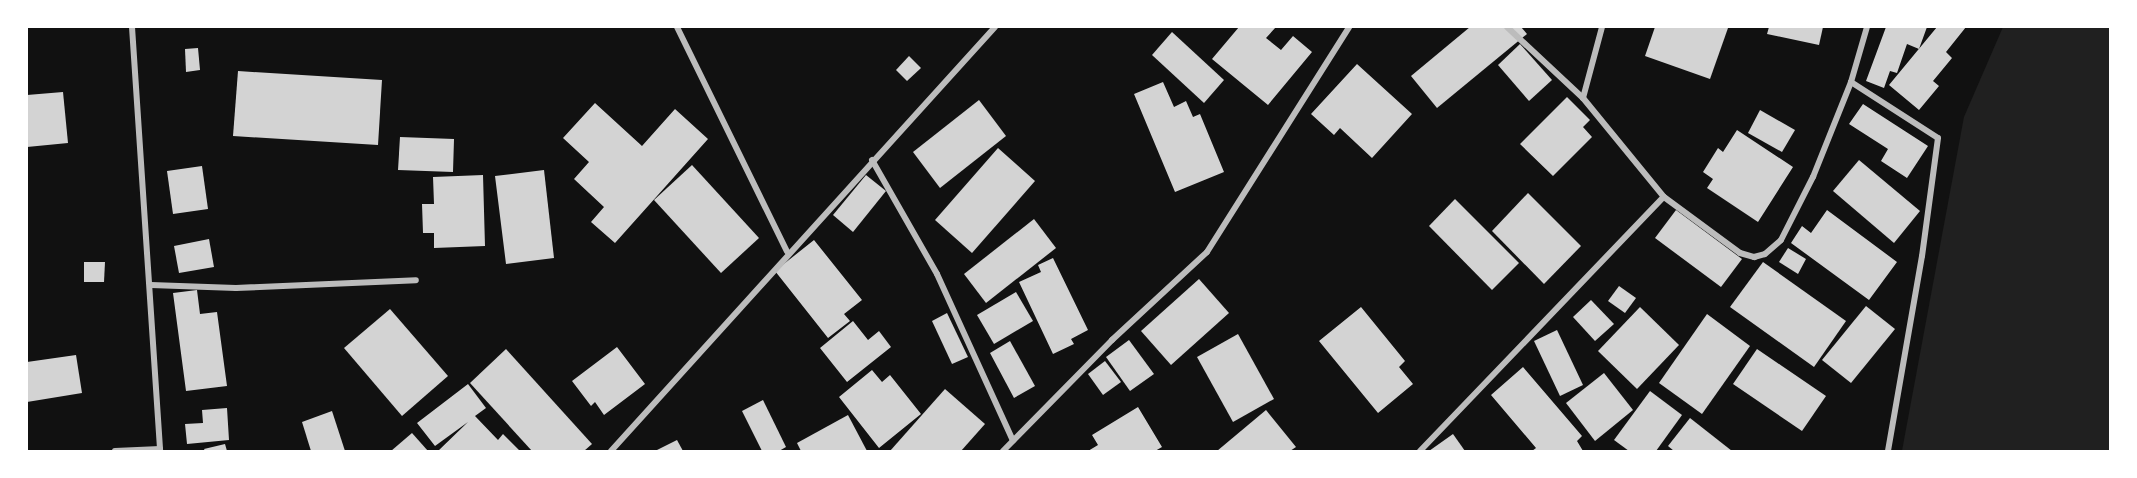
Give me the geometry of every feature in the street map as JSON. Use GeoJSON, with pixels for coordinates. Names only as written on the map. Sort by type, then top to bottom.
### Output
{"type":"FeatureCollection","features":[{"type":"Feature","properties":{"kind":"street"},"geometry":{"type":"LineString","coordinates":[[116,451],[160,450],[151,285],[132,27]]}},
{"type":"Feature","properties":{"kind":"street"},"geometry":{"type":"LineString","coordinates":[[677,27],[787,252]]}},
{"type":"Feature","properties":{"kind":"street"},"geometry":{"type":"LineString","coordinates":[[611,451],[787,252],[995,27]]}},
{"type":"Feature","properties":{"kind":"street"},"geometry":{"type":"LineString","coordinates":[[1003,451],[1112,340],[1207,252],[1348,27]]}},
{"type":"Feature","properties":{"kind":"street"},"geometry":{"type":"LineString","coordinates":[[1507,27],[1583,98],[1664,197],[1740,253],[1754,257],[1765,254],[1781,240],[1813,177],[1851,82],[1867,27]]}},
{"type":"Feature","properties":{"kind":"street"},"geometry":{"type":"LineString","coordinates":[[1583,98],[1602,27]]}},
{"type":"Feature","properties":{"kind":"street"},"geometry":{"type":"LineString","coordinates":[[1851,82],[1938,138],[1923,256],[1888,451]]}},
{"type":"Feature","properties":{"kind":"street"},"geometry":{"type":"LineString","coordinates":[[872,160],[937,274],[1013,441]]}},
{"type":"Feature","properties":{"kind":"street"},"geometry":{"type":"LineString","coordinates":[[1420,451],[1664,197]]}},
{"type":"Feature","properties":{"kind":"street"},"geometry":{"type":"LineString","coordinates":[[151,285],[236,288],[416,280]]}},
{"type":"Feature","properties":{"kind":"shaded area"},"geometry":{"type":"Polygon","coordinates":[[[2003,27],[2110,27],[2110,451],[1902,451],[1964,117],[2003,27]]]}},
{"type":"Feature","properties":{"kind":"building"},"geometry":{"type":"Polygon","coordinates":[[[1239,27],[1276,27],[1266,38],[1281,50],[1293,36],[1312,52],[1268,105],[1212,59],[1239,27]]]}},
{"type":"Feature","properties":{"kind":"building"},"geometry":{"type":"Polygon","coordinates":[[[1470,27],[1521,27],[1527,34],[1437,108],[1411,76],[1470,27]]]}},
{"type":"Feature","properties":{"kind":"building"},"geometry":{"type":"Polygon","coordinates":[[[1655,27],[1728,28],[1710,79],[1645,56],[1655,27]]]}},
{"type":"Feature","properties":{"kind":"building"},"geometry":{"type":"Polygon","coordinates":[[[1769,27],[1823,27],[1819,45],[1767,34],[1769,27]]]}},
{"type":"Feature","properties":{"kind":"building"},"geometry":{"type":"Polygon","coordinates":[[[1886,27],[1927,27],[1919,49],[1907,44],[1897,73],[1890,71],[1884,88],[1866,81],[1886,27]]]}},
{"type":"Feature","properties":{"kind":"building"},"geometry":{"type":"Polygon","coordinates":[[[1937,27],[1966,27],[1946,52],[1952,58],[1933,81],[1939,86],[1919,110],[1889,85],[1937,27]]]}},
{"type":"Feature","properties":{"kind":"building"},"geometry":{"type":"Polygon","coordinates":[[[1172,32],[1224,80],[1204,103],[1152,55],[1172,32]]]}},
{"type":"Feature","properties":{"kind":"building"},"geometry":{"type":"Polygon","coordinates":[[[1520,44],[1552,80],[1529,101],[1498,65],[1520,44]]]}},
{"type":"Feature","properties":{"kind":"building"},"geometry":{"type":"Polygon","coordinates":[[[198,48],[200,70],[186,72],[185,49],[198,48]]]}},
{"type":"Feature","properties":{"kind":"building"},"geometry":{"type":"Polygon","coordinates":[[[909,56],[921,68],[907,81],[896,70],[909,56]]]}},
{"type":"Feature","properties":{"kind":"building"},"geometry":{"type":"Polygon","coordinates":[[[1357,64],[1412,114],[1372,158],[1340,128],[1334,135],[1311,114],[1357,64]]]}},
{"type":"Feature","properties":{"kind":"building"},"geometry":{"type":"Polygon","coordinates":[[[238,71],[382,80],[378,145],[233,136],[238,71]]]}},
{"type":"Feature","properties":{"kind":"building"},"geometry":{"type":"Polygon","coordinates":[[[1163,82],[1174,107],[1186,101],[1193,117],[1200,114],[1224,172],[1175,192],[1134,94],[1163,82]]]}},
{"type":"Feature","properties":{"kind":"building"},"geometry":{"type":"Polygon","coordinates":[[[63,92],[68,143],[27,147],[27,95],[63,92]]]}},
{"type":"Feature","properties":{"kind":"building"},"geometry":{"type":"Polygon","coordinates":[[[1567,97],[1590,120],[1583,127],[1592,137],[1553,176],[1520,144],[1567,97]]]}},
{"type":"Feature","properties":{"kind":"building"},"geometry":{"type":"Polygon","coordinates":[[[979,100],[1006,136],[940,188],[913,152],[979,100]]]}},
{"type":"Feature","properties":{"kind":"building"},"geometry":{"type":"Polygon","coordinates":[[[595,103],[642,146],[675,109],[708,139],[615,243],[591,222],[604,207],[574,179],[589,162],[563,138],[595,103]]]}},
{"type":"Feature","properties":{"kind":"building"},"geometry":{"type":"Polygon","coordinates":[[[1863,104],[1928,146],[1907,178],[1881,161],[1888,149],[1849,124],[1863,104]]]}},
{"type":"Feature","properties":{"kind":"building"},"geometry":{"type":"Polygon","coordinates":[[[1760,110],[1795,130],[1782,152],[1748,133],[1760,110]]]}},
{"type":"Feature","properties":{"kind":"building"},"geometry":{"type":"Polygon","coordinates":[[[1737,130],[1793,167],[1758,222],[1707,188],[1713,179],[1703,172],[1718,148],[1723,152],[1737,130]]]}},
{"type":"Feature","properties":{"kind":"building"},"geometry":{"type":"Polygon","coordinates":[[[400,137],[454,139],[453,172],[398,170],[400,137]]]}},
{"type":"Feature","properties":{"kind":"building"},"geometry":{"type":"Polygon","coordinates":[[[998,148],[1035,181],[972,253],[935,220],[998,148]]]}},
{"type":"Feature","properties":{"kind":"building"},"geometry":{"type":"Polygon","coordinates":[[[1859,160],[1920,211],[1894,243],[1833,191],[1859,160]]]}},
{"type":"Feature","properties":{"kind":"building"},"geometry":{"type":"Polygon","coordinates":[[[692,165],[759,238],[721,273],[654,200],[692,165]]]}},
{"type":"Feature","properties":{"kind":"building"},"geometry":{"type":"Polygon","coordinates":[[[202,166],[208,209],[173,214],[167,171],[202,166]]]}},
{"type":"Feature","properties":{"kind":"building"},"geometry":{"type":"Polygon","coordinates":[[[544,170],[554,258],[506,264],[495,176],[544,170]]]}},
{"type":"Feature","properties":{"kind":"building"},"geometry":{"type":"Polygon","coordinates":[[[483,175],[485,246],[434,248],[434,233],[423,233],[422,204],[434,204],[433,177],[483,175]]]}},
{"type":"Feature","properties":{"kind":"building"},"geometry":{"type":"Polygon","coordinates":[[[866,175],[886,191],[853,232],[833,215],[866,175]]]}},
{"type":"Feature","properties":{"kind":"building"},"geometry":{"type":"Polygon","coordinates":[[[1528,193],[1581,246],[1544,284],[1492,231],[1528,193]]]}},
{"type":"Feature","properties":{"kind":"building"},"geometry":{"type":"Polygon","coordinates":[[[1455,199],[1519,263],[1492,290],[1429,226],[1455,199]]]}},
{"type":"Feature","properties":{"kind":"building"},"geometry":{"type":"Polygon","coordinates":[[[1676,210],[1742,259],[1721,287],[1655,238],[1676,210]]]}},
{"type":"Feature","properties":{"kind":"building"},"geometry":{"type":"Polygon","coordinates":[[[1827,210],[1897,262],[1869,300],[1791,243],[1802,226],[1811,233],[1827,210]]]}},
{"type":"Feature","properties":{"kind":"building"},"geometry":{"type":"Polygon","coordinates":[[[1034,219],[1056,248],[986,303],[964,274],[1034,219]]]}},
{"type":"Feature","properties":{"kind":"building"},"geometry":{"type":"Polygon","coordinates":[[[209,239],[214,267],[179,273],[174,246],[209,239]]]}},
{"type":"Feature","properties":{"kind":"building"},"geometry":{"type":"Polygon","coordinates":[[[814,240],[862,300],[844,314],[850,321],[828,338],[775,271],[814,240]]]}},
{"type":"Feature","properties":{"kind":"building"},"geometry":{"type":"Polygon","coordinates":[[[1788,248],[1806,259],[1798,274],[1779,262],[1788,248]]]}},
{"type":"Feature","properties":{"kind":"building"},"geometry":{"type":"Polygon","coordinates":[[[1053,258],[1088,330],[1071,339],[1074,344],[1053,354],[1019,282],[1041,272],[1038,265],[1053,258]]]}},
{"type":"Feature","properties":{"kind":"building"},"geometry":{"type":"Polygon","coordinates":[[[84,262],[105,262],[104,282],[84,282],[84,262]]]}},
{"type":"Feature","properties":{"kind":"building"},"geometry":{"type":"Polygon","coordinates":[[[1763,262],[1846,321],[1814,367],[1730,307],[1763,262]]]}},
{"type":"Feature","properties":{"kind":"building"},"geometry":{"type":"Polygon","coordinates":[[[1199,279],[1229,313],[1171,365],[1141,331],[1199,279]]]}},
{"type":"Feature","properties":{"kind":"building"},"geometry":{"type":"Polygon","coordinates":[[[1619,286],[1636,298],[1625,313],[1608,301],[1619,286]]]}},
{"type":"Feature","properties":{"kind":"building"},"geometry":{"type":"Polygon","coordinates":[[[197,290],[200,314],[217,312],[227,386],[186,391],[173,293],[197,290]]]}},
{"type":"Feature","properties":{"kind":"building"},"geometry":{"type":"Polygon","coordinates":[[[1016,292],[1033,321],[994,344],[977,315],[1016,292]]]}},
{"type":"Feature","properties":{"kind":"building"},"geometry":{"type":"Polygon","coordinates":[[[1591,300],[1614,324],[1595,341],[1573,317],[1591,300]]]}},
{"type":"Feature","properties":{"kind":"building"},"geometry":{"type":"Polygon","coordinates":[[[1866,306],[1895,329],[1851,383],[1822,360],[1866,306]]]}},
{"type":"Feature","properties":{"kind":"building"},"geometry":{"type":"Polygon","coordinates":[[[1361,307],[1405,361],[1399,367],[1413,384],[1378,413],[1319,341],[1361,307]]]}},
{"type":"Feature","properties":{"kind":"building"},"geometry":{"type":"Polygon","coordinates":[[[1640,307],[1679,345],[1637,389],[1598,351],[1640,307]]]}},
{"type":"Feature","properties":{"kind":"building"},"geometry":{"type":"Polygon","coordinates":[[[390,309],[448,376],[402,416],[344,348],[390,309]]]}},
{"type":"Feature","properties":{"kind":"building"},"geometry":{"type":"Polygon","coordinates":[[[947,313],[968,357],[952,364],[932,321],[947,313]]]}},
{"type":"Feature","properties":{"kind":"building"},"geometry":{"type":"Polygon","coordinates":[[[1707,314],[1750,346],[1702,414],[1659,383],[1707,314]]]}},
{"type":"Feature","properties":{"kind":"building"},"geometry":{"type":"Polygon","coordinates":[[[853,321],[868,340],[879,331],[891,347],[847,382],[820,348],[853,321]]]}},
{"type":"Feature","properties":{"kind":"building"},"geometry":{"type":"Polygon","coordinates":[[[1557,330],[1583,385],[1560,396],[1534,341],[1557,330]]]}},
{"type":"Feature","properties":{"kind":"building"},"geometry":{"type":"Polygon","coordinates":[[[1238,334],[1274,399],[1233,422],[1197,357],[1238,334]]]}},
{"type":"Feature","properties":{"kind":"building"},"geometry":{"type":"Polygon","coordinates":[[[1129,340],[1154,374],[1130,391],[1106,357],[1129,340]]]}},
{"type":"Feature","properties":{"kind":"building"},"geometry":{"type":"Polygon","coordinates":[[[1010,341],[1035,386],[1014,398],[990,353],[1010,341]]]}},
{"type":"Feature","properties":{"kind":"building"},"geometry":{"type":"Polygon","coordinates":[[[617,347],[645,384],[604,415],[595,402],[591,406],[572,381],[617,347]]]}},
{"type":"Feature","properties":{"kind":"building"},"geometry":{"type":"Polygon","coordinates":[[[506,349],[592,444],[584,451],[532,451],[470,383],[506,349]]]}},
{"type":"Feature","properties":{"kind":"building"},"geometry":{"type":"Polygon","coordinates":[[[1757,349],[1826,396],[1802,431],[1733,384],[1757,349]]]}},
{"type":"Feature","properties":{"kind":"building"},"geometry":{"type":"Polygon","coordinates":[[[76,355],[82,393],[27,402],[27,362],[76,355]]]}},
{"type":"Feature","properties":{"kind":"building"},"geometry":{"type":"Polygon","coordinates":[[[1105,361],[1121,382],[1103,395],[1088,374],[1105,361]]]}},
{"type":"Feature","properties":{"kind":"building"},"geometry":{"type":"Polygon","coordinates":[[[1523,367],[1582,436],[1577,441],[1583,451],[1532,451],[1536,448],[1491,395],[1523,367]]]}},
{"type":"Feature","properties":{"kind":"building"},"geometry":{"type":"Polygon","coordinates":[[[872,370],[882,382],[890,375],[921,414],[879,448],[839,397],[872,370]]]}},
{"type":"Feature","properties":{"kind":"building"},"geometry":{"type":"Polygon","coordinates":[[[1604,373],[1633,410],[1595,441],[1566,403],[1604,373]]]}},
{"type":"Feature","properties":{"kind":"building"},"geometry":{"type":"Polygon","coordinates":[[[468,384],[486,408],[475,416],[498,440],[503,434],[520,451],[438,451],[468,422],[435,446],[417,423],[468,384]]]}},
{"type":"Feature","properties":{"kind":"building"},"geometry":{"type":"Polygon","coordinates":[[[945,389],[985,424],[961,451],[890,451],[945,389]]]}},
{"type":"Feature","properties":{"kind":"building"},"geometry":{"type":"Polygon","coordinates":[[[1650,391],[1682,415],[1656,451],[1629,451],[1614,440],[1650,391]]]}},
{"type":"Feature","properties":{"kind":"building"},"geometry":{"type":"Polygon","coordinates":[[[763,400],[786,447],[779,451],[762,451],[742,411],[763,400]]]}},
{"type":"Feature","properties":{"kind":"building"},"geometry":{"type":"Polygon","coordinates":[[[1138,407],[1162,447],[1155,451],[1088,451],[1098,445],[1092,435],[1138,407]]]}},
{"type":"Feature","properties":{"kind":"building"},"geometry":{"type":"Polygon","coordinates":[[[227,408],[229,440],[187,444],[185,424],[203,423],[202,410],[227,408]]]}},
{"type":"Feature","properties":{"kind":"building"},"geometry":{"type":"Polygon","coordinates":[[[1266,410],[1296,447],[1290,451],[1217,451],[1266,410]]]}},
{"type":"Feature","properties":{"kind":"building"},"geometry":{"type":"Polygon","coordinates":[[[332,411],[345,451],[311,451],[302,422],[332,411]]]}},
{"type":"Feature","properties":{"kind":"building"},"geometry":{"type":"Polygon","coordinates":[[[848,415],[867,451],[801,451],[797,443],[848,415]]]}},
{"type":"Feature","properties":{"kind":"building"},"geometry":{"type":"Polygon","coordinates":[[[1690,418],[1732,451],[1674,451],[1668,446],[1690,418]]]}},
{"type":"Feature","properties":{"kind":"building"},"geometry":{"type":"Polygon","coordinates":[[[412,433],[428,451],[391,451],[412,433]]]}},
{"type":"Feature","properties":{"kind":"building"},"geometry":{"type":"Polygon","coordinates":[[[1453,434],[1465,451],[1429,451],[1453,434]]]}},
{"type":"Feature","properties":{"kind":"building"},"geometry":{"type":"Polygon","coordinates":[[[677,440],[683,451],[655,451],[677,440]]]}},
{"type":"Feature","properties":{"kind":"building"},"geometry":{"type":"Polygon","coordinates":[[[225,444],[227,451],[205,451],[204,449],[225,444]]]}}]}
